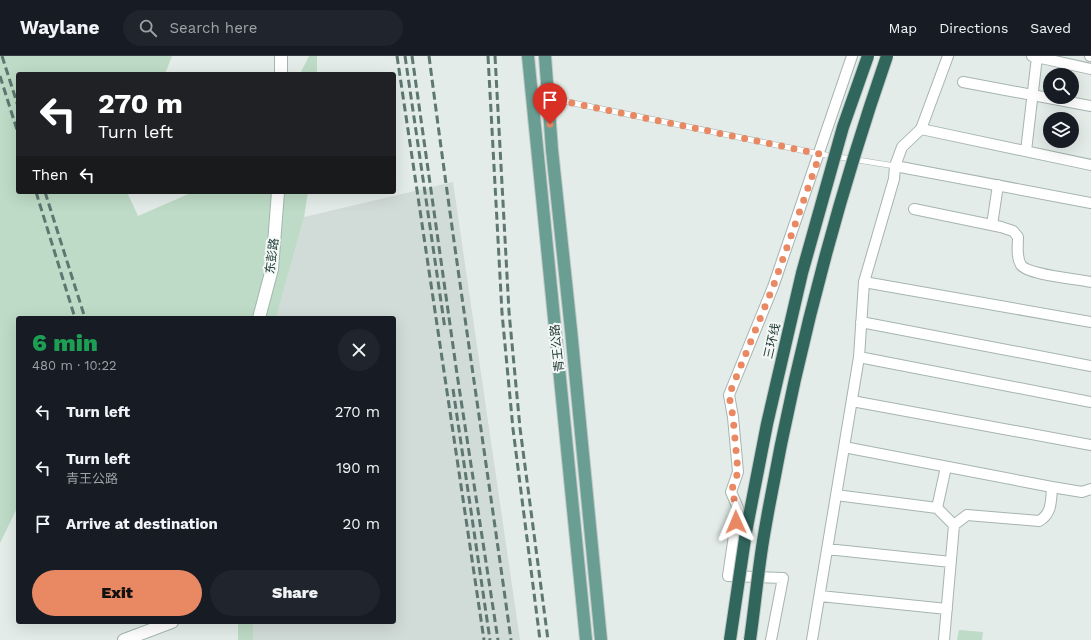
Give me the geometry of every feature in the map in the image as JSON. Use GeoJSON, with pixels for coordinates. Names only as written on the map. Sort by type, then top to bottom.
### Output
{"type":"FeatureCollection","features":[{"type":"Feature","properties":{"kind":"highway","name":"三环线"},"geometry":{"type":"LineString","coordinates":[[730,640],[746,532],[762,447],[800,281],[843,127],[868,56]]}},
{"type":"Feature","properties":{"kind":"highway"},"geometry":{"type":"LineString","coordinates":[[750,640],[764,536],[784,426],[821,272],[860,134],[887,56]]}},
{"type":"Feature","properties":{"kind":"main road","name":"青王公路"},"geometry":{"type":"LineString","coordinates":[[528,56],[586,640]]}},
{"type":"Feature","properties":{"kind":"main road","name":"青王公路"},"geometry":{"type":"LineString","coordinates":[[545,56],[601,640]]}},
{"type":"Feature","properties":{"kind":"street"},"geometry":{"type":"LineString","coordinates":[[280,72],[281,56]]}},
{"type":"Feature","properties":{"kind":"street"},"geometry":{"type":"LineString","coordinates":[[771,640],[783,578],[728,576],[738,508],[731,492],[738,472],[733,417],[729,395],[773,287],[820,154],[852,56]]}},
{"type":"Feature","properties":{"kind":"street"},"geometry":{"type":"LineString","coordinates":[[812,640],[859,357],[864,282],[894,180],[895,166],[902,147],[921,128],[948,56]]}},
{"type":"Feature","properties":{"kind":"street"},"geometry":{"type":"LineString","coordinates":[[1026,151],[1032,95],[1034,57],[1091,69]]}},
{"type":"Feature","properties":{"kind":"street"},"geometry":{"type":"LineString","coordinates":[[964,82],[1091,106]]}},
{"type":"Feature","properties":{"kind":"street"},"geometry":{"type":"LineString","coordinates":[[921,128],[1091,165]]}},
{"type":"Feature","properties":{"kind":"street"},"geometry":{"type":"LineString","coordinates":[[895,166],[1091,203]]}},
{"type":"Feature","properties":{"kind":"street"},"geometry":{"type":"LineString","coordinates":[[992,225],[998,185]]}},
{"type":"Feature","properties":{"kind":"street","name":"东彭路"},"geometry":{"type":"LineString","coordinates":[[260,316],[272,269],[278,194]]}},
{"type":"Feature","properties":{"kind":"street"},"geometry":{"type":"LineString","coordinates":[[914,209],[992,225],[1013,231],[1018,237],[1018,258],[1022,267],[1032,271],[1091,282]]}},
{"type":"Feature","properties":{"kind":"street"},"geometry":{"type":"LineString","coordinates":[[864,282],[1091,322]]}},
{"type":"Feature","properties":{"kind":"street"},"geometry":{"type":"LineString","coordinates":[[861,322],[1091,366]]}},
{"type":"Feature","properties":{"kind":"street"},"geometry":{"type":"LineString","coordinates":[[859,357],[1091,402]]}},
{"type":"Feature","properties":{"kind":"street"},"geometry":{"type":"LineString","coordinates":[[852,401],[1091,445]]}},
{"type":"Feature","properties":{"kind":"street"},"geometry":{"type":"LineString","coordinates":[[844,447],[1052,487],[1082,492],[1091,489]]}},
{"type":"Feature","properties":{"kind":"street"},"geometry":{"type":"LineString","coordinates":[[937,508],[946,466]]}},
{"type":"Feature","properties":{"kind":"street"},"geometry":{"type":"LineString","coordinates":[[944,640],[954,525],[967,514],[1039,521],[1046,517],[1050,510],[1052,487]]}},
{"type":"Feature","properties":{"kind":"street"},"geometry":{"type":"LineString","coordinates":[[836,495],[937,508],[954,525]]}},
{"type":"Feature","properties":{"kind":"street"},"geometry":{"type":"LineString","coordinates":[[827,549],[951,562]]}},
{"type":"Feature","properties":{"kind":"street"},"geometry":{"type":"LineString","coordinates":[[820,596],[947,610]]}},
{"type":"Feature","properties":{"kind":"street"},"geometry":{"type":"LineString","coordinates":[[124,640],[167,624]]}},
{"type":"Feature","properties":{"kind":"lane"},"geometry":{"type":"LineString","coordinates":[[548,98],[820,154],[895,166]]}},
{"type":"Feature","properties":{"kind":"shaded area"},"geometry":{"type":"Polygon","coordinates":[[[453,182],[520,640],[253,640],[253,624],[396,624],[396,316],[277,316],[304,217],[453,182]]]}},
{"type":"Feature","properties":{"kind":"green space"},"geometry":{"type":"Polygon","coordinates":[[[0,56],[172,56],[166,72],[16,72],[16,194],[128,194],[138,216],[188,194],[308,194],[304,217],[277,316],[16,316],[16,510],[0,543],[0,56]]]}},
{"type":"Feature","properties":{"kind":"green space"},"geometry":{"type":"Polygon","coordinates":[[[309,56],[317,56],[317,72],[301,72],[309,56]]]}},
{"type":"Feature","properties":{"kind":"green space"},"geometry":{"type":"Polygon","coordinates":[[[238,624],[253,624],[253,640],[238,640],[238,624]]]}},
{"type":"Feature","properties":{"kind":"green space"},"geometry":{"type":"Polygon","coordinates":[[[959,630],[983,632],[982,640],[957,640],[959,630]]]}},
{"type":"Feature","properties":{"kind":"railway"},"geometry":{"type":"LineString","coordinates":[[2,56],[16,100]]}},
{"type":"Feature","properties":{"kind":"railway"},"geometry":{"type":"LineString","coordinates":[[397,56],[484,640]]}},
{"type":"Feature","properties":{"kind":"railway"},"geometry":{"type":"LineString","coordinates":[[405,56],[445,329]]}},
{"type":"Feature","properties":{"kind":"railway"},"geometry":{"type":"LineString","coordinates":[[412,56],[457,374],[498,640]]}},
{"type":"Feature","properties":{"kind":"railway"},"geometry":{"type":"LineString","coordinates":[[429,56],[511,640]]}},
{"type":"Feature","properties":{"kind":"railway"},"geometry":{"type":"LineString","coordinates":[[488,56],[502,313],[513,429],[540,640]]}},
{"type":"Feature","properties":{"kind":"railway"},"geometry":{"type":"LineString","coordinates":[[495,56],[509,312],[520,428],[548,640]]}},
{"type":"Feature","properties":{"kind":"railway"},"geometry":{"type":"LineString","coordinates":[[0,76],[16,127]]}},
{"type":"Feature","properties":{"kind":"railway"},"geometry":{"type":"LineString","coordinates":[[37,194],[74,316]]}},
{"type":"Feature","properties":{"kind":"railway"},"geometry":{"type":"LineString","coordinates":[[46,194],[84,316]]}},
{"type":"Feature","properties":{"kind":"railway"},"geometry":{"type":"LineString","coordinates":[[453,389],[490,640]]}},
{"type":"Feature","properties":{"kind":"route"},"geometry":{"type":"LineString","coordinates":[[550,124],[548,98],[820,154],[773,287],[729,395],[733,417],[738,472],[731,492],[738,508],[736,522]]}}]}
